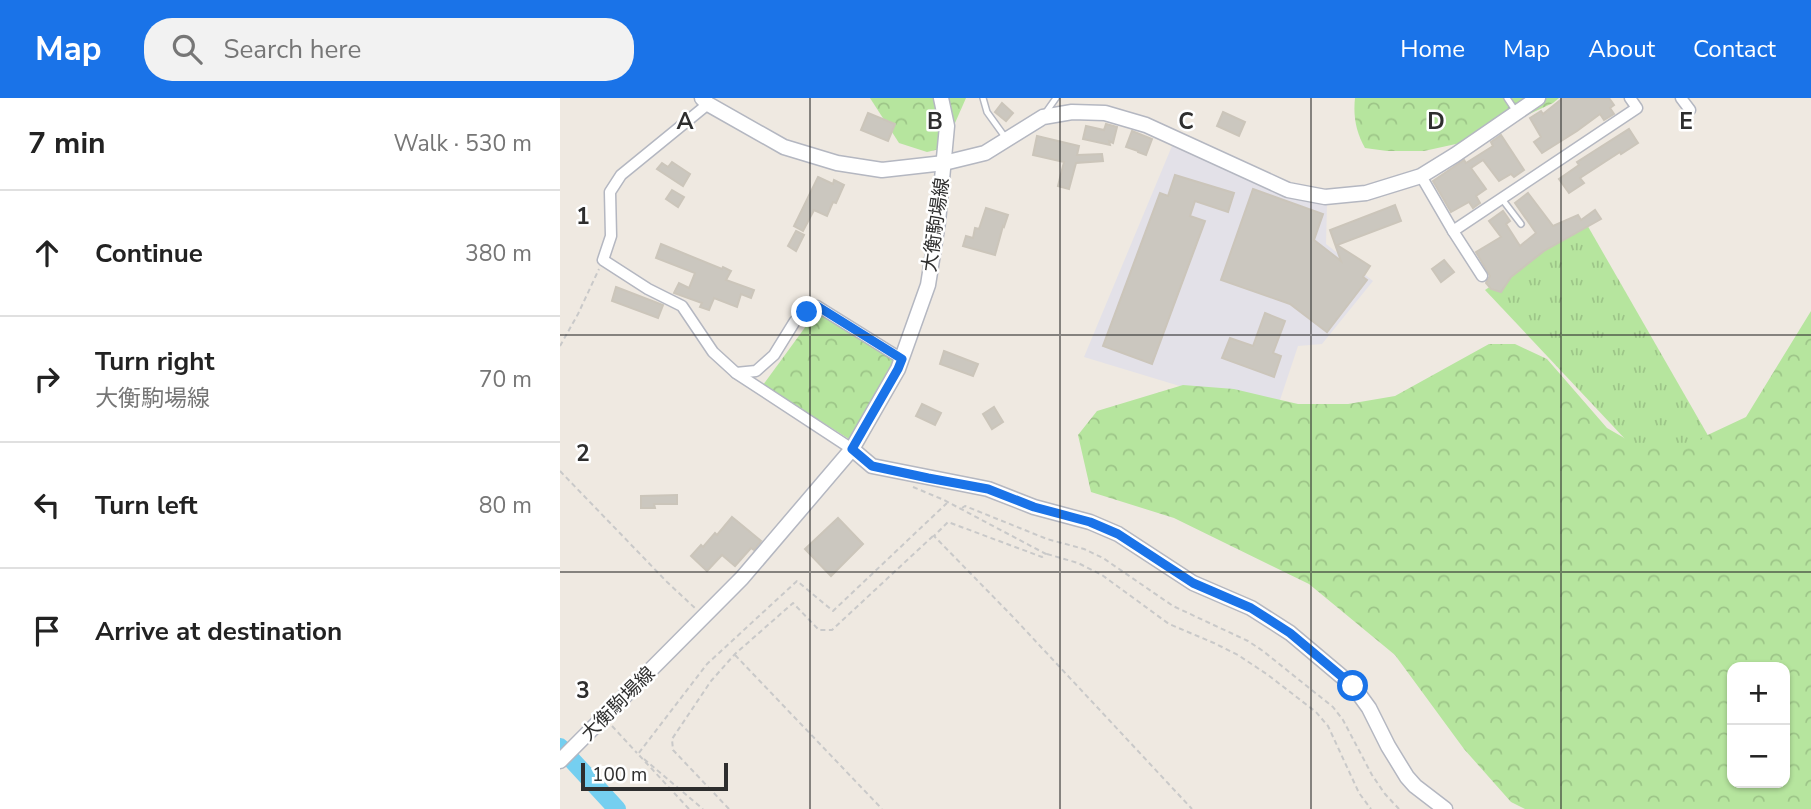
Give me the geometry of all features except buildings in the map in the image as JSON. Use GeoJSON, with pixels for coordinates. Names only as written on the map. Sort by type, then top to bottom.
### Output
{"type":"FeatureCollection","features":[{"type":"Feature","properties":{"kind":"main road"},"geometry":{"type":"LineString","coordinates":[[705,101],[784,147],[837,163],[882,170],[944,163],[947,126],[941,98]]}},
{"type":"Feature","properties":{"kind":"main road","name":"大衡駒場線"},"geometry":{"type":"LineString","coordinates":[[560,761],[743,578],[852,449],[898,369],[928,285],[944,163],[985,153],[1043,117],[1072,112],[1105,113],[1146,125],[1289,190],[1325,197],[1366,192],[1421,176],[1538,98]]}},
{"type":"Feature","properties":{"kind":"main road"},"geometry":{"type":"LineString","coordinates":[[852,449],[872,466],[988,489],[1034,507],[1090,522],[1118,534],[1193,583],[1251,608],[1290,633],[1353,686],[1369,708],[1407,776],[1415,786],[1445,809]]}},
{"type":"Feature","properties":{"kind":"street"},"geometry":{"type":"LineString","coordinates":[[1453,231],[1637,108],[1630,98]]}},
{"type":"Feature","properties":{"kind":"street"},"geometry":{"type":"LineString","coordinates":[[1681,98],[1689,110]]}},
{"type":"Feature","properties":{"kind":"street"},"geometry":{"type":"LineString","coordinates":[[705,101],[621,175],[610,192],[611,236],[603,260],[648,289],[682,306],[713,352],[736,373],[852,449]]}},
{"type":"Feature","properties":{"kind":"street"},"geometry":{"type":"LineString","coordinates":[[1421,176],[1482,276]]}},
{"type":"Feature","properties":{"kind":"street"},"geometry":{"type":"LineString","coordinates":[[736,373],[756,371],[774,355],[795,321],[817,306],[902,359]]}},
{"type":"Feature","properties":{"kind":"lane"},"geometry":{"type":"LineString","coordinates":[[983,98],[987,112],[1007,139]]}},
{"type":"Feature","properties":{"kind":"lane"},"geometry":{"type":"LineString","coordinates":[[1043,117],[1056,98]]}},
{"type":"Feature","properties":{"kind":"lane"},"geometry":{"type":"LineString","coordinates":[[1507,98],[1517,112]]}},
{"type":"Feature","properties":{"kind":"lane"},"geometry":{"type":"LineString","coordinates":[[1502,199],[1521,224]]}},
{"type":"Feature","properties":{"kind":"path"},"geometry":{"type":"LineString","coordinates":[[560,346],[603,260]]}},
{"type":"Feature","properties":{"kind":"path"},"geometry":{"type":"LineString","coordinates":[[560,471],[667,582],[705,617]]}},
{"type":"Feature","properties":{"kind":"path"},"geometry":{"type":"LineString","coordinates":[[907,484],[960,508],[1046,554],[1102,575],[1169,624],[1238,655],[1268,675],[1316,712],[1328,726],[1359,793],[1371,809]]}},
{"type":"Feature","properties":{"kind":"path"},"geometry":{"type":"LineString","coordinates":[[638,754],[708,664],[797,581],[833,611],[948,502]]}},
{"type":"Feature","properties":{"kind":"path"},"geometry":{"type":"LineString","coordinates":[[960,508],[965,506],[1047,539],[1084,549],[1103,558],[1173,606],[1264,651],[1333,707],[1343,720],[1372,775],[1399,809]]}},
{"type":"Feature","properties":{"kind":"path"},"geometry":{"type":"LineString","coordinates":[[729,809],[673,750],[673,739],[711,681],[735,654],[793,603],[819,630],[832,630],[948,522],[1042,557],[1046,554]]}},
{"type":"Feature","properties":{"kind":"path"},"geometry":{"type":"LineString","coordinates":[[934,536],[1192,809]]}},
{"type":"Feature","properties":{"kind":"path"},"geometry":{"type":"LineString","coordinates":[[735,654],[882,809]]}},
{"type":"Feature","properties":{"kind":"path"},"geometry":{"type":"LineString","coordinates":[[601,721],[703,809]]}},
{"type":"Feature","properties":{"kind":"path"},"geometry":{"type":"LineString","coordinates":[[638,754],[689,809]]}},
{"type":"Feature","properties":{"kind":"shaded area"},"geometry":{"type":"Polygon","coordinates":[[[1172,146],[1304,200],[1327,204],[1326,244],[1373,281],[1322,344],[1298,346],[1275,415],[1084,357],[1172,146]]]}},
{"type":"Feature","properties":{"kind":"green space"},"geometry":{"type":"Polygon","coordinates":[[[870,98],[966,98],[944,148],[927,152],[899,143],[870,98]]]}},
{"type":"Feature","properties":{"kind":"green space"},"geometry":{"type":"Polygon","coordinates":[[[1355,98],[1559,98],[1474,140],[1424,151],[1387,151],[1365,148],[1356,124],[1355,98]]]}},
{"type":"Feature","properties":{"kind":"green space"},"geometry":{"type":"Polygon","coordinates":[[[1586,223],[1710,439],[1658,474],[1485,290],[1586,223]]]}},
{"type":"Feature","properties":{"kind":"green space"},"geometry":{"type":"Polygon","coordinates":[[[817,311],[895,360],[849,439],[763,385],[817,311]]]}},
{"type":"Feature","properties":{"kind":"green space"},"geometry":{"type":"Polygon","coordinates":[[[1811,311],[1811,809],[1525,809],[1511,802],[1464,749],[1395,655],[1309,584],[1174,518],[1091,492],[1078,435],[1097,411],[1183,385],[1234,389],[1298,404],[1348,404],[1395,396],[1489,344],[1515,344],[1547,359],[1607,428],[1633,443],[1671,447],[1697,440],[1746,417],[1811,311]]]}},
{"type":"Feature","properties":{"kind":"waterway"},"geometry":{"type":"LineString","coordinates":[[560,747],[617,809]]}},
{"type":"Feature","properties":{"kind":"route"},"geometry":{"type":"LineString","coordinates":[[807,312],[817,306],[902,359],[852,449],[872,466],[988,489],[1034,507],[1090,522],[1118,534],[1193,583],[1251,608],[1290,633],[1353,686]]}}]}
